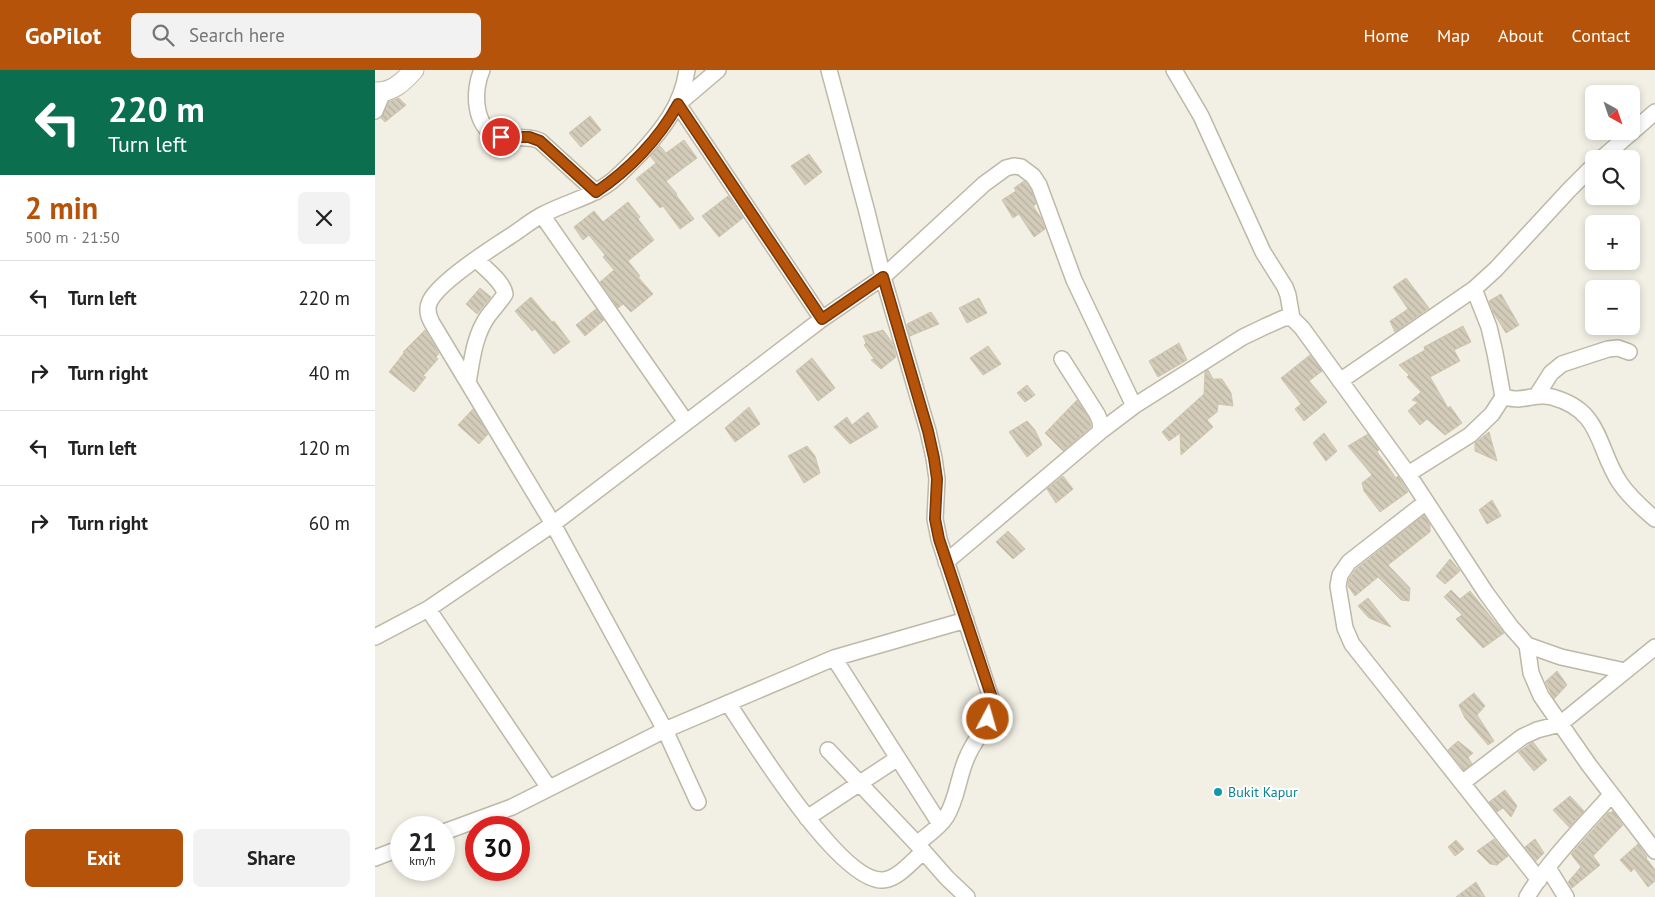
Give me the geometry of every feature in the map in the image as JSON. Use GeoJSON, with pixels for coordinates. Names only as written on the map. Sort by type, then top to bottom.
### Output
{"type":"FeatureCollection","features":[{"type":"Feature","properties":{"kind":"street"},"geometry":{"type":"LineString","coordinates":[[375,111],[379,92],[395,88],[414,70]]}},
{"type":"Feature","properties":{"kind":"street"},"geometry":{"type":"LineString","coordinates":[[482,70],[476,90],[476,102],[482,120],[488,130],[501,137],[529,137],[540,141],[596,192]]}},
{"type":"Feature","properties":{"kind":"street"},"geometry":{"type":"LineString","coordinates":[[687,70],[686,81],[671,117],[655,138],[613,181],[596,192],[542,215],[476,259],[443,286],[431,299],[428,309],[429,317],[553,524],[665,730],[698,802]]}},
{"type":"Feature","properties":{"kind":"street"},"geometry":{"type":"LineString","coordinates":[[678,104],[718,70]]}},
{"type":"Feature","properties":{"kind":"street"},"geometry":{"type":"LineString","coordinates":[[728,703],[777,779],[807,818],[848,862],[872,878],[882,880],[892,878],[941,824],[950,810],[965,760],[993,707],[937,530],[935,519],[937,479],[928,431],[883,277],[829,70]]}},
{"type":"Feature","properties":{"kind":"street"},"geometry":{"type":"LineString","coordinates":[[1174,70],[1201,116],[1263,252],[1285,287],[1292,318],[1302,328],[1408,474],[1486,593],[1511,627],[1527,645],[1561,657],[1625,671]]}},
{"type":"Feature","properties":{"kind":"street"},"geometry":{"type":"LineString","coordinates":[[678,104],[822,319]]}},
{"type":"Feature","properties":{"kind":"street"},"geometry":{"type":"LineString","coordinates":[[1611,150],[1655,112]]}},
{"type":"Feature","properties":{"kind":"street"},"geometry":{"type":"LineString","coordinates":[[375,637],[428,609],[553,524],[822,319],[883,277],[984,184],[1006,168],[1014,166],[1021,168],[1033,176],[1039,185],[1075,280],[1134,406]]}},
{"type":"Feature","properties":{"kind":"street"},"geometry":{"type":"LineString","coordinates":[[1340,381],[1474,289],[1496,269],[1585,175]]}},
{"type":"Feature","properties":{"kind":"street"},"geometry":{"type":"LineString","coordinates":[[542,215],[686,422]]}},
{"type":"Feature","properties":{"kind":"street"},"geometry":{"type":"LineString","coordinates":[[468,383],[477,338],[488,316],[505,294],[505,289],[476,259]]}},
{"type":"Feature","properties":{"kind":"street"},"geometry":{"type":"LineString","coordinates":[[1408,474],[1470,435],[1492,414],[1503,397],[1489,327],[1474,289]]}},
{"type":"Feature","properties":{"kind":"street"},"geometry":{"type":"LineString","coordinates":[[946,562],[1101,431],[1134,406],[1243,337],[1284,318],[1292,318]]}},
{"type":"Feature","properties":{"kind":"street"},"geometry":{"type":"LineString","coordinates":[[1537,395],[1551,373],[1562,364],[1608,349],[1618,348],[1629,352]]}},
{"type":"Feature","properties":{"kind":"street"},"geometry":{"type":"LineString","coordinates":[[1062,359],[1097,414],[1101,431]]}},
{"type":"Feature","properties":{"kind":"street"},"geometry":{"type":"LineString","coordinates":[[1503,397],[1520,399],[1537,395],[1575,406],[1589,418],[1595,427],[1621,483],[1655,519]]}},
{"type":"Feature","properties":{"kind":"street"},"geometry":{"type":"LineString","coordinates":[[1426,502],[1349,562],[1338,579],[1338,592],[1345,628],[1352,644],[1539,880]]}},
{"type":"Feature","properties":{"kind":"street"},"geometry":{"type":"LineString","coordinates":[[428,609],[549,788]]}},
{"type":"Feature","properties":{"kind":"street"},"geometry":{"type":"LineString","coordinates":[[455,828],[512,807],[665,730],[833,658],[966,620]]}},
{"type":"Feature","properties":{"kind":"street"},"geometry":{"type":"LineString","coordinates":[[1527,645],[1535,684],[1541,696],[1611,795],[1655,851]]}},
{"type":"Feature","properties":{"kind":"street"},"geometry":{"type":"LineString","coordinates":[[1462,783],[1522,737],[1537,730],[1560,724],[1655,647]]}},
{"type":"Feature","properties":{"kind":"street"},"geometry":{"type":"LineString","coordinates":[[833,658],[941,824]]}},
{"type":"Feature","properties":{"kind":"street"},"geometry":{"type":"LineString","coordinates":[[828,750],[967,897]]}},
{"type":"Feature","properties":{"kind":"street"},"geometry":{"type":"LineString","coordinates":[[807,818],[898,758]]}},
{"type":"Feature","properties":{"kind":"street"},"geometry":{"type":"LineString","coordinates":[[1527,897],[1548,868],[1611,795]]}},
{"type":"Feature","properties":{"kind":"street"},"geometry":{"type":"LineString","coordinates":[[375,858],[390,852]]}},
{"type":"Feature","properties":{"kind":"street"},"geometry":{"type":"LineString","coordinates":[[1548,868],[1566,897]]}},
{"type":"Feature","properties":{"kind":"building"},"geometry":{"type":"Polygon","coordinates":[[[399,98],[406,105],[385,122],[381,118],[389,102],[399,98]]]}},
{"type":"Feature","properties":{"kind":"building"},"geometry":{"type":"Polygon","coordinates":[[[590,116],[601,130],[581,147],[569,133],[590,116]]]}},
{"type":"Feature","properties":{"kind":"building"},"geometry":{"type":"Polygon","coordinates":[[[684,140],[697,158],[666,181],[694,219],[680,229],[663,206],[660,208],[636,179],[656,163],[650,156],[660,146],[666,153],[684,140]]]}},
{"type":"Feature","properties":{"kind":"building"},"geometry":{"type":"Polygon","coordinates":[[[809,154],[822,172],[805,185],[791,166],[809,154]]]}},
{"type":"Feature","properties":{"kind":"building"},"geometry":{"type":"Polygon","coordinates":[[[1024,181],[1031,189],[1036,204],[1033,206],[1041,218],[1045,229],[1034,237],[1019,214],[1013,218],[1002,200],[1016,191],[1014,188],[1024,181]]]}},
{"type":"Feature","properties":{"kind":"building"},"geometry":{"type":"Polygon","coordinates":[[[728,196],[743,218],[719,237],[702,216],[728,196]]]}},
{"type":"Feature","properties":{"kind":"building"},"geometry":{"type":"Polygon","coordinates":[[[628,202],[654,240],[628,261],[640,276],[638,277],[653,294],[631,312],[623,304],[618,308],[600,282],[614,270],[603,257],[605,255],[589,235],[583,240],[574,227],[594,211],[603,222],[628,202]]]}},
{"type":"Feature","properties":{"kind":"building"},"geometry":{"type":"Polygon","coordinates":[[[1406,278],[1429,308],[1395,332],[1390,321],[1408,309],[1393,287],[1406,278]]]}},
{"type":"Feature","properties":{"kind":"building"},"geometry":{"type":"Polygon","coordinates":[[[480,288],[491,297],[477,314],[466,304],[480,288]]]}},
{"type":"Feature","properties":{"kind":"building"},"geometry":{"type":"Polygon","coordinates":[[[1501,294],[1519,325],[1506,333],[1493,312],[1489,301],[1501,294]]]}},
{"type":"Feature","properties":{"kind":"building"},"geometry":{"type":"Polygon","coordinates":[[[531,297],[552,322],[554,321],[570,342],[554,354],[535,329],[532,331],[515,311],[531,297]]]}},
{"type":"Feature","properties":{"kind":"building"},"geometry":{"type":"Polygon","coordinates":[[[979,298],[987,313],[967,323],[959,308],[979,298]]]}},
{"type":"Feature","properties":{"kind":"building"},"geometry":{"type":"Polygon","coordinates":[[[596,309],[604,320],[585,336],[576,325],[596,309]]]}},
{"type":"Feature","properties":{"kind":"building"},"geometry":{"type":"Polygon","coordinates":[[[931,312],[939,324],[910,336],[907,324],[931,312]]]}},
{"type":"Feature","properties":{"kind":"building"},"geometry":{"type":"Polygon","coordinates":[[[1463,326],[1471,342],[1454,350],[1460,361],[1430,377],[1448,408],[1450,406],[1462,423],[1445,435],[1427,419],[1420,425],[1408,411],[1418,402],[1412,400],[1421,392],[1399,365],[1425,350],[1424,347],[1463,326]]]}},
{"type":"Feature","properties":{"kind":"building"},"geometry":{"type":"Polygon","coordinates":[[[425,330],[439,353],[436,357],[438,359],[423,376],[426,377],[414,392],[389,372],[403,352],[425,330]]]}},
{"type":"Feature","properties":{"kind":"building"},"geometry":{"type":"Polygon","coordinates":[[[883,330],[892,342],[896,357],[881,369],[871,360],[874,359],[864,345],[866,343],[863,336],[883,330]]]}},
{"type":"Feature","properties":{"kind":"building"},"geometry":{"type":"Polygon","coordinates":[[[1179,343],[1187,360],[1158,377],[1149,361],[1179,343]]]}},
{"type":"Feature","properties":{"kind":"building"},"geometry":{"type":"Polygon","coordinates":[[[988,346],[1001,364],[983,375],[970,358],[988,346]]]}},
{"type":"Feature","properties":{"kind":"building"},"geometry":{"type":"Polygon","coordinates":[[[1310,355],[1322,371],[1309,381],[1327,402],[1304,421],[1295,409],[1301,404],[1281,378],[1310,355]]]}},
{"type":"Feature","properties":{"kind":"building"},"geometry":{"type":"Polygon","coordinates":[[[812,358],[835,388],[818,401],[796,371],[812,358]]]}},
{"type":"Feature","properties":{"kind":"building"},"geometry":{"type":"Polygon","coordinates":[[[1208,370],[1213,379],[1222,379],[1231,393],[1233,406],[1218,404],[1217,412],[1207,420],[1213,427],[1181,455],[1180,433],[1169,441],[1162,432],[1204,394],[1205,372],[1208,370]]]}},
{"type":"Feature","properties":{"kind":"building"},"geometry":{"type":"Polygon","coordinates":[[[1027,385],[1035,395],[1025,402],[1017,393],[1027,385]]]}},
{"type":"Feature","properties":{"kind":"building"},"geometry":{"type":"Polygon","coordinates":[[[1077,400],[1089,418],[1091,427],[1063,451],[1045,433],[1077,400]]]}},
{"type":"Feature","properties":{"kind":"building"},"geometry":{"type":"Polygon","coordinates":[[[749,407],[760,424],[735,442],[725,428],[749,407]]]}},
{"type":"Feature","properties":{"kind":"building"},"geometry":{"type":"Polygon","coordinates":[[[473,409],[488,434],[479,444],[458,425],[473,409]]]}},
{"type":"Feature","properties":{"kind":"building"},"geometry":{"type":"Polygon","coordinates":[[[868,412],[878,427],[850,444],[834,427],[847,417],[852,425],[868,412]]]}},
{"type":"Feature","properties":{"kind":"building"},"geometry":{"type":"Polygon","coordinates":[[[1027,421],[1035,430],[1042,445],[1027,457],[1009,432],[1027,421]]]}},
{"type":"Feature","properties":{"kind":"building"},"geometry":{"type":"Polygon","coordinates":[[[1489,432],[1497,461],[1475,451],[1475,443],[1489,432]]]}},
{"type":"Feature","properties":{"kind":"building"},"geometry":{"type":"Polygon","coordinates":[[[1324,433],[1337,451],[1326,461],[1313,443],[1324,433]]]}},
{"type":"Feature","properties":{"kind":"building"},"geometry":{"type":"Polygon","coordinates":[[[1368,434],[1379,450],[1377,452],[1396,478],[1398,476],[1408,492],[1380,512],[1364,491],[1362,483],[1372,475],[1348,446],[1368,434]]]}},
{"type":"Feature","properties":{"kind":"building"},"geometry":{"type":"Polygon","coordinates":[[[807,446],[815,456],[820,473],[804,483],[788,456],[807,446]]]}},
{"type":"Feature","properties":{"kind":"building"},"geometry":{"type":"Polygon","coordinates":[[[1063,476],[1073,489],[1056,503],[1047,489],[1063,476]]]}},
{"type":"Feature","properties":{"kind":"building"},"geometry":{"type":"Polygon","coordinates":[[[1492,500],[1501,516],[1487,524],[1479,510],[1492,500]]]}},
{"type":"Feature","properties":{"kind":"building"},"geometry":{"type":"Polygon","coordinates":[[[1424,515],[1430,525],[1430,532],[1388,565],[1410,588],[1409,601],[1401,600],[1378,577],[1355,596],[1348,586],[1349,579],[1356,569],[1424,515]]]}},
{"type":"Feature","properties":{"kind":"building"},"geometry":{"type":"Polygon","coordinates":[[[1008,531],[1025,549],[1013,559],[996,542],[1008,531]]]}},
{"type":"Feature","properties":{"kind":"building"},"geometry":{"type":"Polygon","coordinates":[[[1450,559],[1460,571],[1445,584],[1436,576],[1450,559]]]}},
{"type":"Feature","properties":{"kind":"building"},"geometry":{"type":"Polygon","coordinates":[[[1451,590],[1460,599],[1470,591],[1504,633],[1483,648],[1456,619],[1462,615],[1444,597],[1451,590]]]}},
{"type":"Feature","properties":{"kind":"building"},"geometry":{"type":"Polygon","coordinates":[[[1368,598],[1391,627],[1369,618],[1358,606],[1368,598]]]}},
{"type":"Feature","properties":{"kind":"building"},"geometry":{"type":"Polygon","coordinates":[[[1557,671],[1567,685],[1554,699],[1545,682],[1557,671]]]}},
{"type":"Feature","properties":{"kind":"building"},"geometry":{"type":"Polygon","coordinates":[[[1474,693],[1485,706],[1477,715],[1494,741],[1488,745],[1465,718],[1459,705],[1474,693]]]}},
{"type":"Feature","properties":{"kind":"building"},"geometry":{"type":"Polygon","coordinates":[[[1458,741],[1473,753],[1468,757],[1472,764],[1464,770],[1448,750],[1458,741]]]}},
{"type":"Feature","properties":{"kind":"building"},"geometry":{"type":"Polygon","coordinates":[[[1533,742],[1547,760],[1534,771],[1518,752],[1533,742]]]}},
{"type":"Feature","properties":{"kind":"building"},"geometry":{"type":"Polygon","coordinates":[[[1505,790],[1517,806],[1511,817],[1503,808],[1497,812],[1489,802],[1505,790]]]}},
{"type":"Feature","properties":{"kind":"building"},"geometry":{"type":"Polygon","coordinates":[[[1570,796],[1584,811],[1569,827],[1553,810],[1570,796]]]}},
{"type":"Feature","properties":{"kind":"building"},"geometry":{"type":"Polygon","coordinates":[[[1613,811],[1623,825],[1593,856],[1600,865],[1572,888],[1568,882],[1581,867],[1571,854],[1609,812],[1613,811]]]}},
{"type":"Feature","properties":{"kind":"building"},"geometry":{"type":"Polygon","coordinates":[[[1494,839],[1508,856],[1497,865],[1490,864],[1477,851],[1494,839]]]}},
{"type":"Feature","properties":{"kind":"building"},"geometry":{"type":"Polygon","coordinates":[[[1535,839],[1544,853],[1536,861],[1525,847],[1535,839]]]}},
{"type":"Feature","properties":{"kind":"building"},"geometry":{"type":"Polygon","coordinates":[[[1456,840],[1464,849],[1455,856],[1448,847],[1456,840]]]}},
{"type":"Feature","properties":{"kind":"building"},"geometry":{"type":"Polygon","coordinates":[[[1638,844],[1655,870],[1655,881],[1648,887],[1634,868],[1631,872],[1620,860],[1638,844]]]}},
{"type":"Feature","properties":{"kind":"building"},"geometry":{"type":"Polygon","coordinates":[[[1476,882],[1485,897],[1456,897],[1476,882]]]}},
{"type":"Feature","properties":{"kind":"place","name":"Bukit Kapur"},"geometry":{"type":"Point","coordinates":[1218,792]}},
{"type":"Feature","properties":{"kind":"route"},"geometry":{"type":"LineString","coordinates":[[501,137],[529,137],[540,141],[596,192],[613,181],[655,138],[678,104],[822,319],[883,277],[928,431],[934,458],[937,479],[935,519],[939,539],[993,701],[992,711],[988,719]]}}]}
